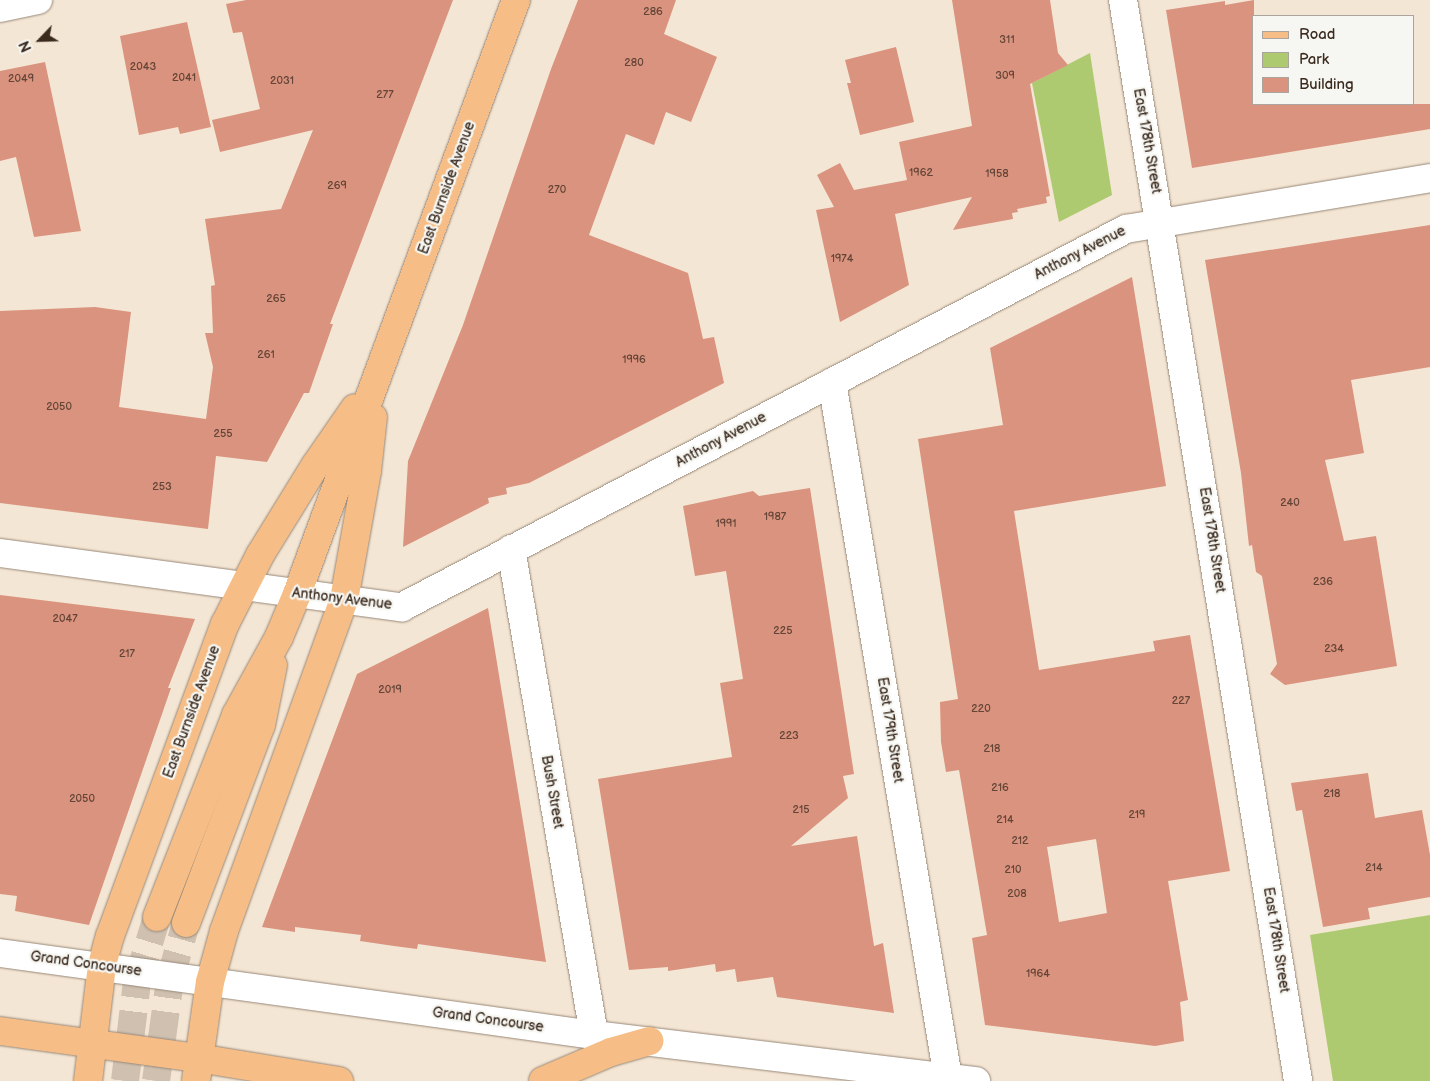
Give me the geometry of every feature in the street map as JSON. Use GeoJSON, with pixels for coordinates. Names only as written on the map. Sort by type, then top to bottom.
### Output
{"type":"FeatureCollection","features":[{"type":"Feature","properties":{"kind":"main road","name":"East Burnside Avenue"},"geometry":{"type":"LineString","coordinates":[[157,917],[236,714],[279,636],[296,594],[516,0]]}},
{"type":"Feature","properties":{"kind":"main road","name":"East Burnside Avenue"},"geometry":{"type":"LineString","coordinates":[[88,1081],[91,1043],[102,966],[110,936],[211,660],[242,585],[315,466],[378,376]]}},
{"type":"Feature","properties":{"kind":"main road","name":"East Burnside Avenue"},"geometry":{"type":"LineString","coordinates":[[197,1069],[210,982],[224,931],[344,600],[368,471],[378,376]]}},
{"type":"Feature","properties":{"kind":"main road","name":"East Burnside Avenue"},"geometry":{"type":"LineString","coordinates":[[186,923],[260,725],[279,636]]}},
{"type":"Feature","properties":{"kind":"main road"},"geometry":{"type":"LineString","coordinates":[[0,1032],[91,1043],[197,1069],[339,1081]]}},
{"type":"Feature","properties":{"kind":"main road"},"geometry":{"type":"LineString","coordinates":[[543,1081],[611,1052],[649,1041]]}},
{"type":"Feature","properties":{"kind":"street"},"geometry":{"type":"LineString","coordinates":[[0,8],[38,0]]}},
{"type":"Feature","properties":{"kind":"street","name":"East 178th Street"},"geometry":{"type":"LineString","coordinates":[[1123,0],[1298,1081]]}},
{"type":"Feature","properties":{"kind":"street","name":"Anthony Avenue"},"geometry":{"type":"LineString","coordinates":[[0,553],[402,607],[1126,228],[1430,178]]}},
{"type":"Feature","properties":{"kind":"street","name":"East 179th Street"},"geometry":{"type":"LineString","coordinates":[[832,382],[948,1078]]}},
{"type":"Feature","properties":{"kind":"street","name":"Bush Street"},"geometry":{"type":"LineString","coordinates":[[511,549],[594,1035]]}},
{"type":"Feature","properties":{"kind":"street","name":"Grand Concourse"},"geometry":{"type":"LineString","coordinates":[[0,953],[594,1035],[976,1081]]}},
{"type":"Feature","properties":{"kind":"green space"},"geometry":{"type":"Polygon","coordinates":[[[1090,53],[1112,195],[1059,222],[1032,83],[1090,53]]]}},
{"type":"Feature","properties":{"kind":"green space"},"geometry":{"type":"Polygon","coordinates":[[[1430,915],[1430,1081],[1333,1081],[1310,935],[1430,915]]]}},
{"type":"Feature","properties":{"kind":"building"},"geometry":{"type":"Polygon","coordinates":[[[246,0],[453,0],[330,324],[333,324],[309,393],[304,393],[267,462],[216,456],[208,529],[0,503],[0,311],[95,307],[131,312],[119,407],[206,419],[213,367],[205,333],[213,333],[211,286],[215,285],[205,219],[281,209],[313,130],[220,152],[212,120],[260,109],[242,32],[233,33],[226,4],[246,0]]]}},
{"type":"Feature","properties":{"kind":"building"},"geometry":{"type":"Polygon","coordinates":[[[578,0],[676,0],[664,34],[717,57],[691,122],[666,112],[654,145],[626,134],[589,235],[688,273],[703,339],[714,337],[724,383],[529,483],[506,488],[507,494],[488,498],[489,503],[403,547],[408,461],[463,325],[551,69],[578,0]]]}},
{"type":"Feature","properties":{"kind":"building"},"geometry":{"type":"Polygon","coordinates":[[[952,0],[1050,0],[1058,53],[1068,65],[1030,84],[1050,196],[1046,197],[1047,203],[1017,209],[1018,212],[1012,213],[1013,219],[953,230],[972,197],[895,214],[909,285],[840,322],[816,210],[834,207],[817,175],[840,163],[854,190],[907,180],[899,142],[972,126],[952,0]]]}},
{"type":"Feature","properties":{"kind":"building"},"geometry":{"type":"Polygon","coordinates":[[[1254,0],[1254,15],[1252,15],[1252,105],[1430,104],[1430,129],[1192,168],[1166,10],[1225,1],[1225,5],[1254,0]]]}},
{"type":"Feature","properties":{"kind":"building"},"geometry":{"type":"Polygon","coordinates":[[[187,22],[211,127],[180,134],[178,127],[139,135],[120,36],[187,22]]]}},
{"type":"Feature","properties":{"kind":"building"},"geometry":{"type":"Polygon","coordinates":[[[896,47],[914,122],[860,135],[847,83],[851,83],[845,60],[896,47]]]}},
{"type":"Feature","properties":{"kind":"building"},"geometry":{"type":"Polygon","coordinates":[[[45,62],[81,231],[34,237],[16,157],[0,161],[0,71],[45,62]]]}},
{"type":"Feature","properties":{"kind":"building"},"geometry":{"type":"Polygon","coordinates":[[[1430,225],[1430,367],[1351,380],[1364,453],[1325,460],[1344,541],[1376,536],[1397,666],[1285,685],[1270,674],[1277,664],[1262,576],[1256,572],[1252,545],[1249,546],[1241,473],[1205,260],[1430,225]]]}},
{"type":"Feature","properties":{"kind":"building"},"geometry":{"type":"Polygon","coordinates":[[[1132,277],[1166,486],[1014,511],[1039,670],[1155,651],[1153,641],[1190,635],[1230,871],[1168,881],[1188,1000],[1180,1002],[1184,1041],[1155,1046],[985,1025],[972,938],[987,935],[959,770],[946,772],[941,742],[940,702],[958,699],[918,439],[1003,425],[990,348],[1132,277]],[[1096,839],[1047,847],[1059,922],[1107,913],[1096,839]]]}},
{"type":"Feature","properties":{"kind":"building"},"geometry":{"type":"Polygon","coordinates":[[[810,488],[854,774],[843,776],[848,798],[791,846],[857,836],[874,946],[883,943],[894,1013],[777,997],[773,977],[737,982],[735,969],[716,972],[715,964],[668,971],[668,967],[629,970],[598,779],[732,757],[720,683],[743,679],[726,571],[695,576],[683,506],[753,491],[759,496],[810,488]]]}},
{"type":"Feature","properties":{"kind":"building"},"geometry":{"type":"Polygon","coordinates":[[[0,595],[195,619],[168,688],[171,688],[89,925],[15,911],[17,896],[0,894],[0,595]]]}},
{"type":"Feature","properties":{"kind":"building"},"geometry":{"type":"Polygon","coordinates":[[[488,608],[546,962],[418,944],[417,949],[394,946],[360,941],[361,935],[295,927],[295,932],[262,927],[357,674],[488,608]]]}},
{"type":"Feature","properties":{"kind":"building"},"geometry":{"type":"Polygon","coordinates":[[[1368,773],[1375,818],[1422,810],[1430,855],[1430,897],[1368,908],[1370,919],[1323,927],[1302,810],[1296,811],[1291,783],[1368,773]]]}},
{"type":"Feature","properties":{"kind":"tunnel"},"geometry":{"type":"LineString","coordinates":[[125,1081],[137,982],[157,917]]}},
{"type":"Feature","properties":{"kind":"tunnel"},"geometry":{"type":"LineString","coordinates":[[156,1081],[170,980],[186,923]]}}]}
